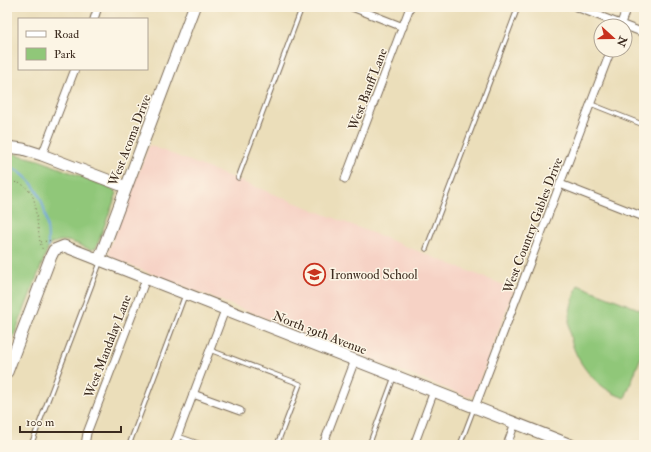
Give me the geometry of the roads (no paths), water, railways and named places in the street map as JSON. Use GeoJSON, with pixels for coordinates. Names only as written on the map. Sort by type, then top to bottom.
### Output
{"type":"FeatureCollection","features":[{"type":"Feature","properties":{"kind":"street"},"geometry":{"type":"LineString","coordinates":[[94,18],[98,7]]}},
{"type":"Feature","properties":{"kind":"street","name":"West Acoma Drive"},"geometry":{"type":"LineString","coordinates":[[100,260],[194,7]]}},
{"type":"Feature","properties":{"kind":"street"},"geometry":{"type":"LineString","coordinates":[[352,7],[403,27]]}},
{"type":"Feature","properties":{"kind":"street","name":"West Banff Lane"},"geometry":{"type":"LineString","coordinates":[[345,179],[410,7]]}},
{"type":"Feature","properties":{"kind":"street"},"geometry":{"type":"LineString","coordinates":[[576,7],[603,18]]}},
{"type":"Feature","properties":{"kind":"street"},"geometry":{"type":"LineString","coordinates":[[623,18],[627,7]]}},
{"type":"Feature","properties":{"kind":"street"},"geometry":{"type":"LineString","coordinates":[[633,29],[644,33]]}},
{"type":"Feature","properties":{"kind":"street","name":"West Country Gables Drive"},"geometry":{"type":"LineString","coordinates":[[475,407],[608,58]]}},
{"type":"Feature","properties":{"kind":"street"},"geometry":{"type":"LineString","coordinates":[[42,155],[74,70]]}},
{"type":"Feature","properties":{"kind":"street"},"geometry":{"type":"LineString","coordinates":[[7,146],[42,155],[126,187]]}},
{"type":"Feature","properties":{"kind":"street"},"geometry":{"type":"LineString","coordinates":[[560,184],[644,217]]}},
{"type":"Feature","properties":{"kind":"street","name":"North 39th Avenue"},"geometry":{"type":"LineString","coordinates":[[8,369],[54,250],[54,244],[64,246],[395,375],[515,423],[555,442],[571,445]]}},
{"type":"Feature","properties":{"kind":"street","name":"West Mandalay Lane"},"geometry":{"type":"LineString","coordinates":[[85,445],[87,433],[146,279]]}},
{"type":"Feature","properties":{"kind":"street"},"geometry":{"type":"LineString","coordinates":[[174,445],[225,310]]}},
{"type":"Feature","properties":{"kind":"street"},"geometry":{"type":"LineString","coordinates":[[323,445],[355,360]]}},
{"type":"Feature","properties":{"kind":"street"},"geometry":{"type":"LineString","coordinates":[[414,445],[434,391]]}},
{"type":"Feature","properties":{"kind":"street"},"geometry":{"type":"LineString","coordinates":[[193,394],[240,411]]}},
{"type":"Feature","properties":{"kind":"street"},"geometry":{"type":"LineString","coordinates":[[507,445],[515,423]]}},
{"type":"Feature","properties":{"kind":"lane"},"geometry":{"type":"LineString","coordinates":[[238,178],[302,7]]}},
{"type":"Feature","properties":{"kind":"lane"},"geometry":{"type":"LineString","coordinates":[[426,249],[518,7]]}},
{"type":"Feature","properties":{"kind":"lane"},"geometry":{"type":"LineString","coordinates":[[591,104],[644,125]]}},
{"type":"Feature","properties":{"kind":"lane"},"geometry":{"type":"LineString","coordinates":[[32,445],[100,260]]}},
{"type":"Feature","properties":{"kind":"lane"},"geometry":{"type":"LineString","coordinates":[[128,445],[186,294]]}},
{"type":"Feature","properties":{"kind":"lane"},"geometry":{"type":"LineString","coordinates":[[210,350],[300,384],[277,445]]}},
{"type":"Feature","properties":{"kind":"lane"},"geometry":{"type":"LineString","coordinates":[[369,445],[395,375]]}},
{"type":"Feature","properties":{"kind":"lane"},"geometry":{"type":"LineString","coordinates":[[460,445],[475,407]]}},
{"type":"Feature","properties":{"kind":"lane"},"geometry":{"type":"LineString","coordinates":[[178,436],[203,445]]}},
{"type":"Feature","properties":{"kind":"waterway"},"geometry":{"type":"LineString","coordinates":[[7,165],[19,172],[28,180],[41,198],[47,221],[48,247]]}},
{"type":"Feature","properties":{"kind":"place","name":"Ironwood School"},"geometry":{"type":"Point","coordinates":[315,274]}}]}
